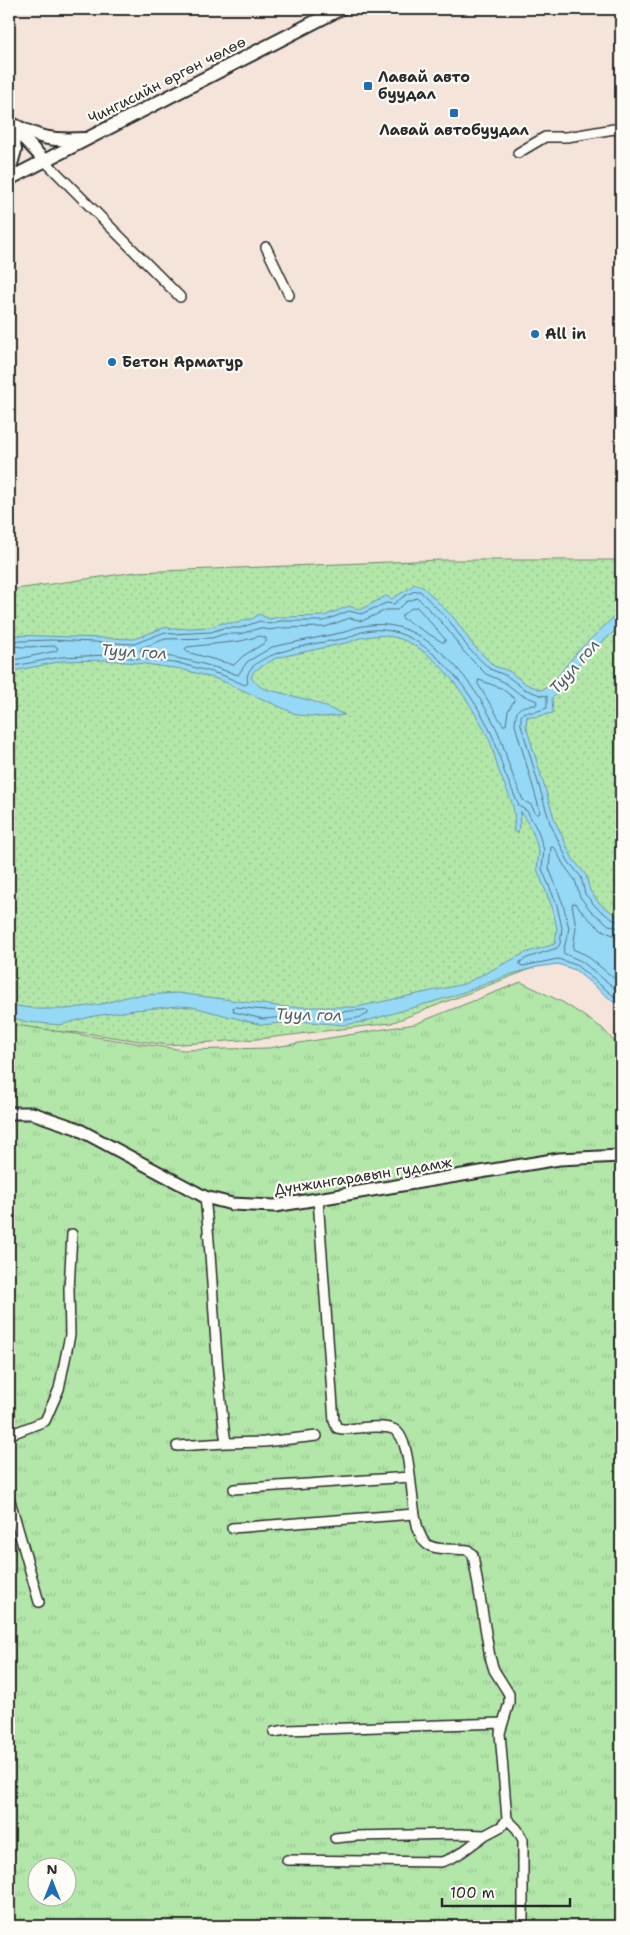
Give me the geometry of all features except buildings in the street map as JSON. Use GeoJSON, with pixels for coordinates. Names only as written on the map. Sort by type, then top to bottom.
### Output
{"type":"FeatureCollection","features":[{"type":"Feature","properties":{"kind":"highway","name":"Чингисийн өргөн чөлөө"},"geometry":{"type":"LineString","coordinates":[[9,179],[340,9]]}},
{"type":"Feature","properties":{"kind":"highway"},"geometry":{"type":"LineString","coordinates":[[9,123],[46,139],[58,141],[88,138]]}},
{"type":"Feature","properties":{"kind":"highway"},"geometry":{"type":"LineString","coordinates":[[9,123],[15,150],[9,171]]}},
{"type":"Feature","properties":{"kind":"main road"},"geometry":{"type":"LineString","coordinates":[[9,123],[45,161]]}},
{"type":"Feature","properties":{"kind":"main road","name":"Дүнжингаравын гудамж"},"geometry":{"type":"LineString","coordinates":[[9,1113],[32,1113],[76,1128],[205,1197],[232,1204],[268,1206],[560,1159],[621,1156]]}},
{"type":"Feature","properties":{"kind":"street"},"geometry":{"type":"LineString","coordinates":[[518,153],[546,137],[567,137],[614,129],[621,132]]}},
{"type":"Feature","properties":{"kind":"street"},"geometry":{"type":"LineString","coordinates":[[45,161],[180,297]]}},
{"type":"Feature","properties":{"kind":"street"},"geometry":{"type":"LineString","coordinates":[[266,248],[289,295]]}},
{"type":"Feature","properties":{"kind":"street"},"geometry":{"type":"LineString","coordinates":[[205,1197],[212,1258],[220,1398],[226,1443]]}},
{"type":"Feature","properties":{"kind":"street"},"geometry":{"type":"LineString","coordinates":[[287,1860],[441,1862],[458,1855],[485,1835],[502,1826],[507,1819],[500,1733],[509,1703],[509,1694],[494,1670],[490,1657],[472,1555],[468,1550],[429,1546],[423,1542],[414,1514],[404,1440],[395,1429],[387,1427],[343,1429],[337,1428],[334,1421],[318,1199]]}},
{"type":"Feature","properties":{"kind":"street"},"geometry":{"type":"LineString","coordinates":[[9,1435],[45,1422],[59,1389],[70,1334],[69,1289],[72,1234]]}},
{"type":"Feature","properties":{"kind":"street"},"geometry":{"type":"LineString","coordinates":[[177,1446],[264,1442],[317,1436]]}},
{"type":"Feature","properties":{"kind":"street"},"geometry":{"type":"LineString","coordinates":[[234,1488],[410,1477]]}},
{"type":"Feature","properties":{"kind":"street"},"geometry":{"type":"LineString","coordinates":[[9,1498],[39,1602]]}},
{"type":"Feature","properties":{"kind":"street"},"geometry":{"type":"LineString","coordinates":[[232,1528],[414,1514]]}},
{"type":"Feature","properties":{"kind":"street"},"geometry":{"type":"LineString","coordinates":[[274,1732],[286,1730],[503,1723]]}},
{"type":"Feature","properties":{"kind":"street"},"geometry":{"type":"LineString","coordinates":[[507,1819],[517,1828],[524,1840],[523,1926]]}},
{"type":"Feature","properties":{"kind":"street"},"geometry":{"type":"LineString","coordinates":[[335,1838],[355,1836],[485,1835]]}},
{"type":"Feature","properties":{"kind":"green space"},"geometry":{"type":"Polygon","coordinates":[[[441,560],[621,560],[621,934],[391,1023],[258,1039],[167,1045],[85,1033],[9,1030],[9,590],[136,572],[441,560]]]}},
{"type":"Feature","properties":{"kind":"green space"},"geometry":{"type":"Polygon","coordinates":[[[521,982],[564,1003],[602,1028],[621,1049],[621,1926],[9,1926],[9,1024],[183,1050],[269,1048],[415,1024],[521,982]]]}},
{"type":"Feature","properties":{"kind":"water","name":"Туул гол"},"geometry":{"type":"Polygon","coordinates":[[[414,584],[423,587],[454,618],[473,645],[494,666],[509,671],[526,684],[541,690],[550,686],[577,652],[621,610],[621,626],[583,658],[564,688],[552,698],[553,713],[535,717],[527,716],[526,726],[555,821],[573,859],[586,875],[590,891],[600,904],[621,919],[621,1008],[575,970],[558,964],[537,967],[512,974],[453,996],[363,1022],[344,1025],[298,1021],[262,1025],[193,1007],[178,1006],[94,1016],[60,1025],[28,1022],[9,1017],[9,1005],[37,1009],[67,1009],[102,1004],[130,996],[177,993],[285,1007],[357,1007],[464,984],[525,953],[555,944],[557,929],[552,907],[537,869],[539,852],[533,833],[521,811],[518,833],[513,830],[513,807],[489,739],[468,701],[442,668],[426,653],[409,643],[391,637],[363,637],[350,642],[276,658],[254,671],[251,678],[262,688],[312,701],[345,715],[323,717],[298,715],[220,680],[181,669],[106,660],[62,661],[9,672],[9,630],[16,629],[12,635],[134,639],[166,627],[172,629],[210,627],[222,623],[238,623],[252,619],[259,614],[269,619],[324,616],[349,606],[360,610],[386,596],[392,599],[414,584]]]}},
{"type":"Feature","properties":{"kind":"place","name":"Лавай авто буудал"},"geometry":{"type":"Point","coordinates":[368,86]}},
{"type":"Feature","properties":{"kind":"place","name":"Лавай автобуудал"},"geometry":{"type":"Point","coordinates":[454,113]}},
{"type":"Feature","properties":{"kind":"place","name":"All in"},"geometry":{"type":"Point","coordinates":[535,334]}},
{"type":"Feature","properties":{"kind":"place","name":"Бетон Арматур"},"geometry":{"type":"Point","coordinates":[112,362]}}]}
